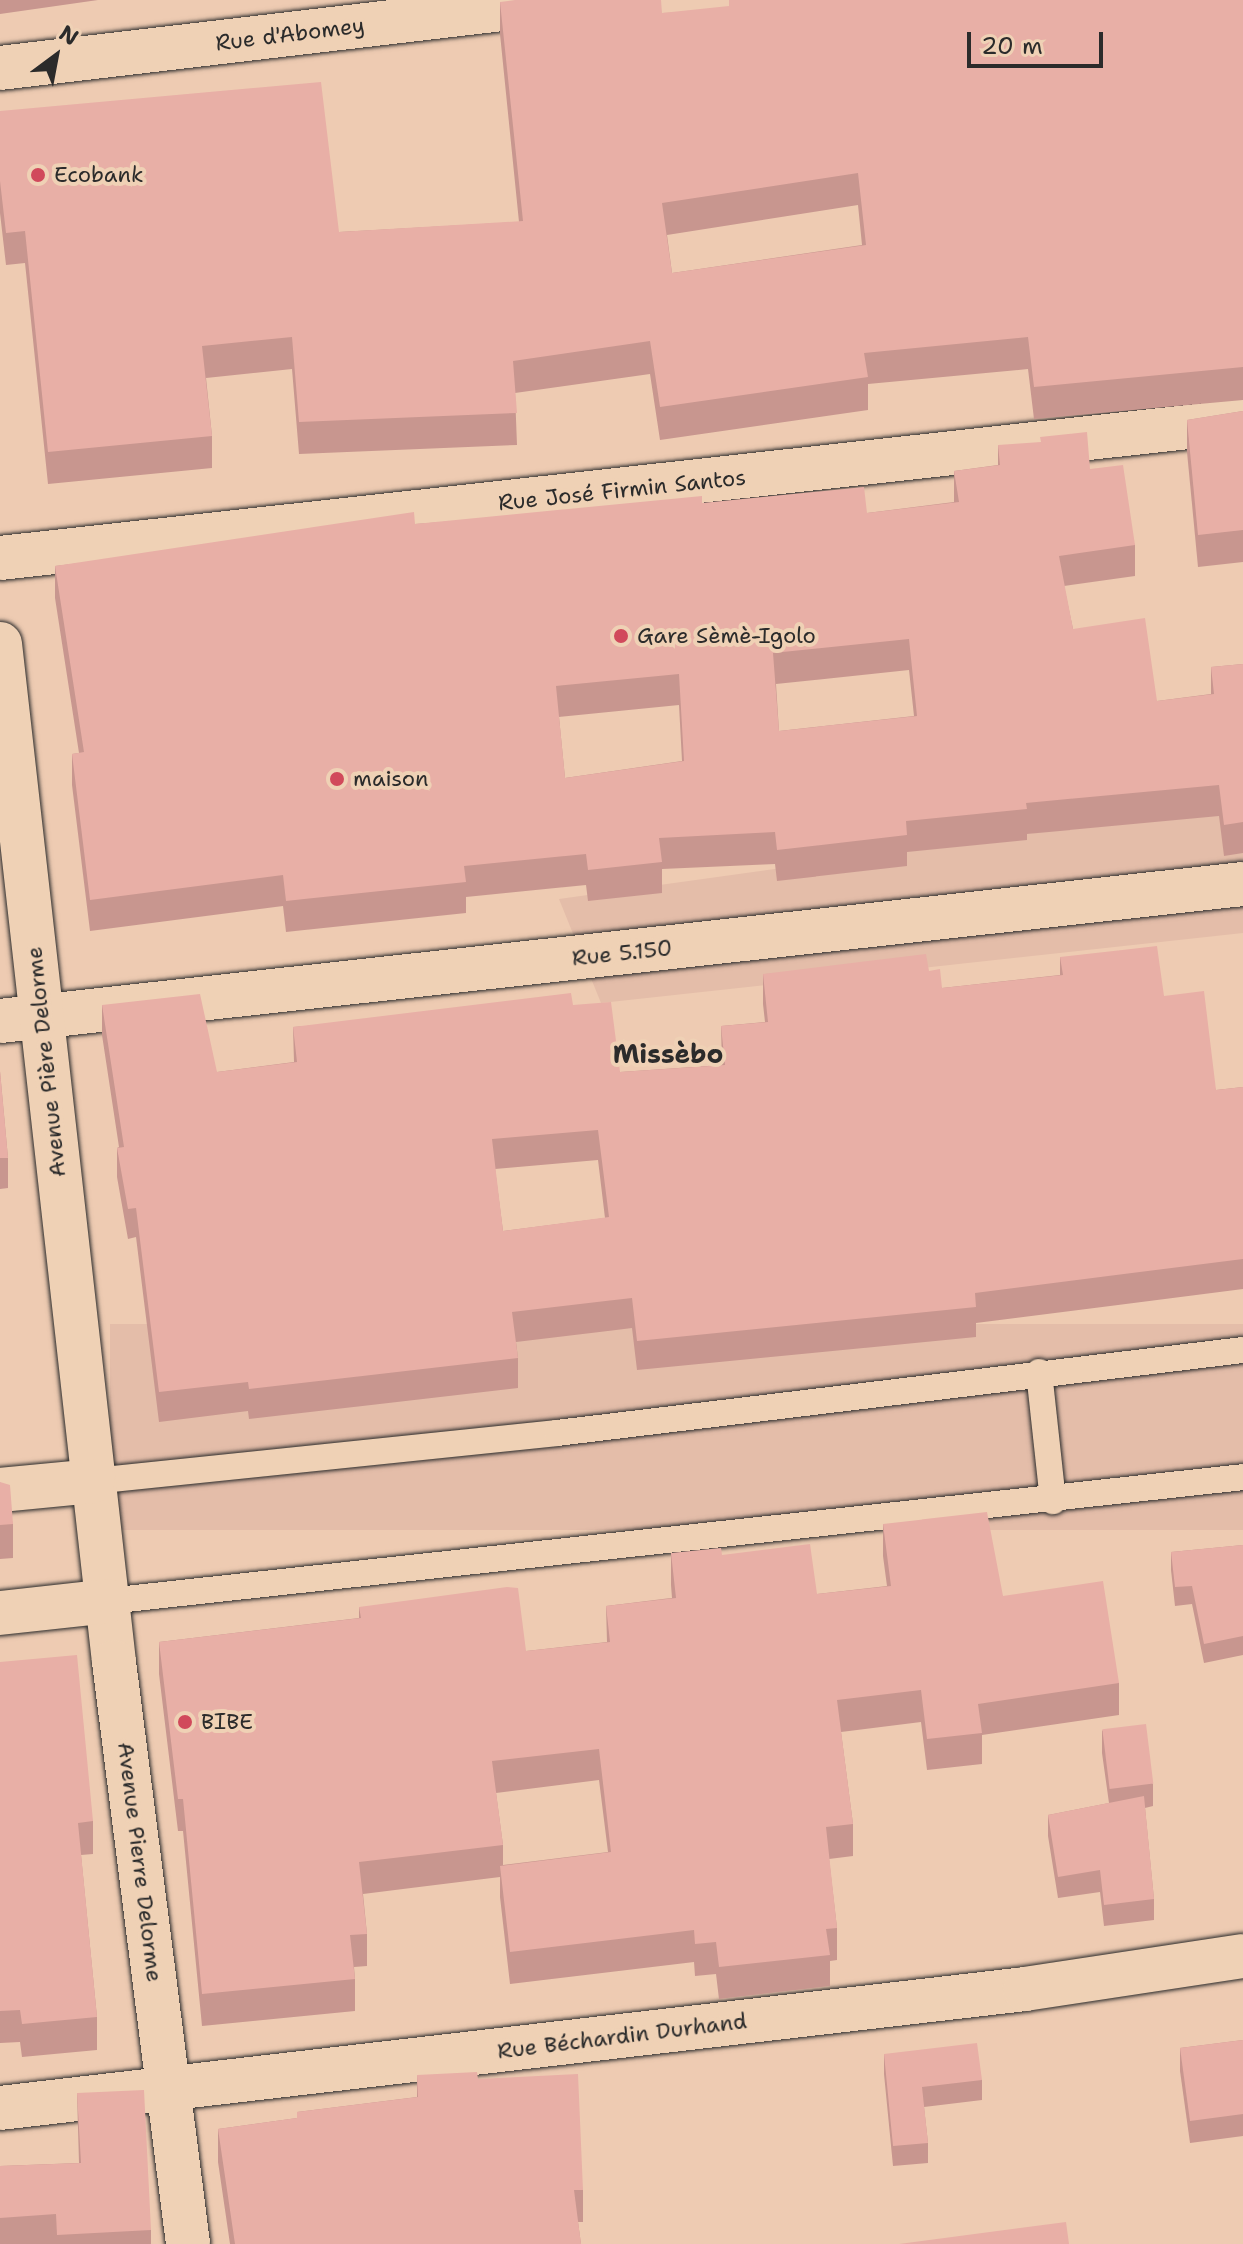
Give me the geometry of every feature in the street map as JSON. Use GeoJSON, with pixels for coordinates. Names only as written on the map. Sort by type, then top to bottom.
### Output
{"type":"FeatureCollection","features":[{"type":"Feature","properties":{"kind":"street","name":"Rue d'Abomey"},"geometry":{"type":"LineString","coordinates":[[0,68],[579,0]]}},
{"type":"Feature","properties":{"kind":"street","name":"Rue José Firmin Santos"},"geometry":{"type":"LineString","coordinates":[[0,558],[1243,421]]}},
{"type":"Feature","properties":{"kind":"street","name":"Avenue Pière Delorme"},"geometry":{"type":"LineString","coordinates":[[0,644],[21,1019],[93,1481]]}},
{"type":"Feature","properties":{"kind":"street","name":"Rue 5.150"},"geometry":{"type":"LineString","coordinates":[[21,1019],[1243,884]]}},
{"type":"Feature","properties":{"kind":"street"},"geometry":{"type":"LineString","coordinates":[[0,1490],[93,1481]]}},
{"type":"Feature","properties":{"kind":"street","name":"Avenue Pierre Delorme"},"geometry":{"type":"LineString","coordinates":[[93,1481],[188,2244]]}},
{"type":"Feature","properties":{"kind":"street"},"geometry":{"type":"LineString","coordinates":[[0,1613],[108,1601]]}},
{"type":"Feature","properties":{"kind":"street","name":"Rue Béchardin Durhand"},"geometry":{"type":"LineString","coordinates":[[0,2108],[1025,1989],[1243,1956]]}},
{"type":"Feature","properties":{"kind":"lane"},"geometry":{"type":"LineString","coordinates":[[93,1481],[557,1433],[1039,1372],[1243,1350]]}},
{"type":"Feature","properties":{"kind":"lane"},"geometry":{"type":"LineString","coordinates":[[1039,1372],[1053,1501]]}},
{"type":"Feature","properties":{"kind":"lane"},"geometry":{"type":"LineString","coordinates":[[108,1601],[1053,1501],[1243,1477]]}},
{"type":"Feature","properties":{"kind":"shaded area"},"geometry":{"type":"Polygon","coordinates":[[[1243,804],[1243,933],[601,1003],[559,899],[1243,804]]]}},
{"type":"Feature","properties":{"kind":"shaded area"},"geometry":{"type":"Polygon","coordinates":[[[110,1324],[1243,1324],[1243,1530],[110,1530],[110,1324]]]}},
{"type":"Feature","properties":{"kind":"building"},"geometry":{"type":"Polygon","coordinates":[[[661,0],[662,13],[729,6],[729,0],[1243,0],[1243,367],[1034,387],[1028,337],[864,353],[868,377],[660,407],[650,341],[513,361],[517,413],[299,422],[292,337],[202,346],[212,436],[48,452],[25,231],[6,233],[0,181],[0,111],[321,82],[339,232],[523,221],[500,2],[661,0]],[[858,173],[662,203],[672,273],[866,245],[858,173]]]}},
{"type":"Feature","properties":{"kind":"building"},"geometry":{"type":"Polygon","coordinates":[[[1243,411],[1243,530],[1198,535],[1187,420],[1243,411]]]}},
{"type":"Feature","properties":{"kind":"building"},"geometry":{"type":"Polygon","coordinates":[[[1087,432],[1090,469],[1123,465],[1135,545],[1059,556],[1073,629],[1145,618],[1157,701],[1214,694],[1211,667],[1243,664],[1243,822],[1224,825],[1219,785],[1026,803],[1027,809],[906,821],[907,835],[777,850],[775,832],[659,838],[662,862],[588,870],[586,854],[464,866],[466,882],[286,901],[283,875],[90,900],[72,754],[84,752],[55,566],[414,512],[415,524],[702,496],[702,503],[864,487],[867,513],[959,502],[954,471],[1000,465],[998,445],[1041,442],[1040,437],[1087,432]],[[909,639],[773,653],[779,731],[917,716],[909,639]],[[679,674],[556,686],[565,778],[684,761],[679,674]]]}},
{"type":"Feature","properties":{"kind":"building"},"geometry":{"type":"Polygon","coordinates":[[[1157,946],[1164,996],[1204,991],[1216,1090],[1243,1087],[1243,1259],[975,1293],[976,1307],[637,1341],[632,1298],[512,1312],[518,1358],[249,1389],[248,1382],[159,1392],[136,1208],[128,1209],[117,1148],[124,1147],[102,1005],[200,994],[217,1072],[297,1062],[293,1027],[571,993],[573,1005],[611,1002],[620,1072],[725,1065],[721,1026],[768,1022],[763,974],[926,954],[929,971],[940,969],[942,988],[1063,975],[1060,957],[1157,946]],[[598,1130],[492,1139],[503,1231],[609,1217],[598,1130]]]}},
{"type":"Feature","properties":{"kind":"building"},"geometry":{"type":"Polygon","coordinates":[[[0,1071],[8,1158],[0,1158],[0,1071]]]}},
{"type":"Feature","properties":{"kind":"building"},"geometry":{"type":"Polygon","coordinates":[[[0,1482],[10,1485],[13,1524],[0,1525],[0,1482]]]}},
{"type":"Feature","properties":{"kind":"building"},"geometry":{"type":"Polygon","coordinates":[[[987,1512],[1003,1596],[1103,1581],[1119,1683],[978,1704],[982,1733],[927,1739],[921,1690],[837,1700],[853,1824],[826,1827],[837,1928],[826,1929],[830,1955],[719,1967],[716,1942],[695,1944],[694,1930],[510,1952],[500,1866],[611,1852],[599,1749],[492,1761],[503,1845],[359,1862],[367,1934],[350,1935],[355,1979],[202,1994],[183,1799],[178,1799],[159,1642],[361,1618],[359,1607],[507,1587],[518,1588],[526,1651],[610,1642],[606,1606],[676,1598],[671,1553],[721,1548],[722,1555],[810,1544],[817,1594],[891,1586],[883,1524],[987,1512]]]}},
{"type":"Feature","properties":{"kind":"building"},"geometry":{"type":"Polygon","coordinates":[[[1243,1545],[1243,1636],[1204,1644],[1192,1586],[1175,1587],[1171,1552],[1243,1545]]]}},
{"type":"Feature","properties":{"kind":"building"},"geometry":{"type":"Polygon","coordinates":[[[77,1655],[93,1821],[78,1823],[97,2017],[22,2024],[20,2010],[0,2011],[0,1662],[77,1655]]]}},
{"type":"Feature","properties":{"kind":"building"},"geometry":{"type":"Polygon","coordinates":[[[1146,1724],[1153,1784],[1110,1789],[1102,1729],[1146,1724]]]}},
{"type":"Feature","properties":{"kind":"building"},"geometry":{"type":"Polygon","coordinates":[[[1144,1796],[1154,1899],[1104,1905],[1100,1870],[1058,1877],[1048,1815],[1144,1796]]]}},
{"type":"Feature","properties":{"kind":"building"},"geometry":{"type":"Polygon","coordinates":[[[1243,2040],[1243,2114],[1190,2121],[1180,2048],[1243,2040]]]}},
{"type":"Feature","properties":{"kind":"building"},"geometry":{"type":"Polygon","coordinates":[[[977,2043],[982,2080],[922,2087],[928,2143],[893,2146],[884,2054],[977,2043]]]}},
{"type":"Feature","properties":{"kind":"building"},"geometry":{"type":"Polygon","coordinates":[[[477,2072],[478,2079],[578,2074],[583,2190],[574,2190],[581,2244],[235,2244],[218,2129],[297,2118],[297,2112],[418,2097],[417,2075],[477,2072]]]}},
{"type":"Feature","properties":{"kind":"building"},"geometry":{"type":"Polygon","coordinates":[[[144,2090],[151,2230],[57,2235],[56,2214],[0,2218],[0,2166],[81,2163],[77,2093],[144,2090]]]}},
{"type":"Feature","properties":{"kind":"building"},"geometry":{"type":"Polygon","coordinates":[[[1066,2222],[1069,2244],[899,2244],[1066,2222]]]}},
{"type":"Feature","properties":{"kind":"place","name":"Ecobank"},"geometry":{"type":"Point","coordinates":[38,175]}},
{"type":"Feature","properties":{"kind":"place","name":"Gare Sèmè-Igolo"},"geometry":{"type":"Point","coordinates":[621,636]}},
{"type":"Feature","properties":{"kind":"place","name":"maison"},"geometry":{"type":"Point","coordinates":[337,779]}},
{"type":"Feature","properties":{"kind":"place","name":"BIBE"},"geometry":{"type":"Point","coordinates":[185,1722]}},
{"type":"Feature","properties":{"kind":"district","name":"Missèbo"},"geometry":{"type":"Point","coordinates":[668,1054]}}]}
